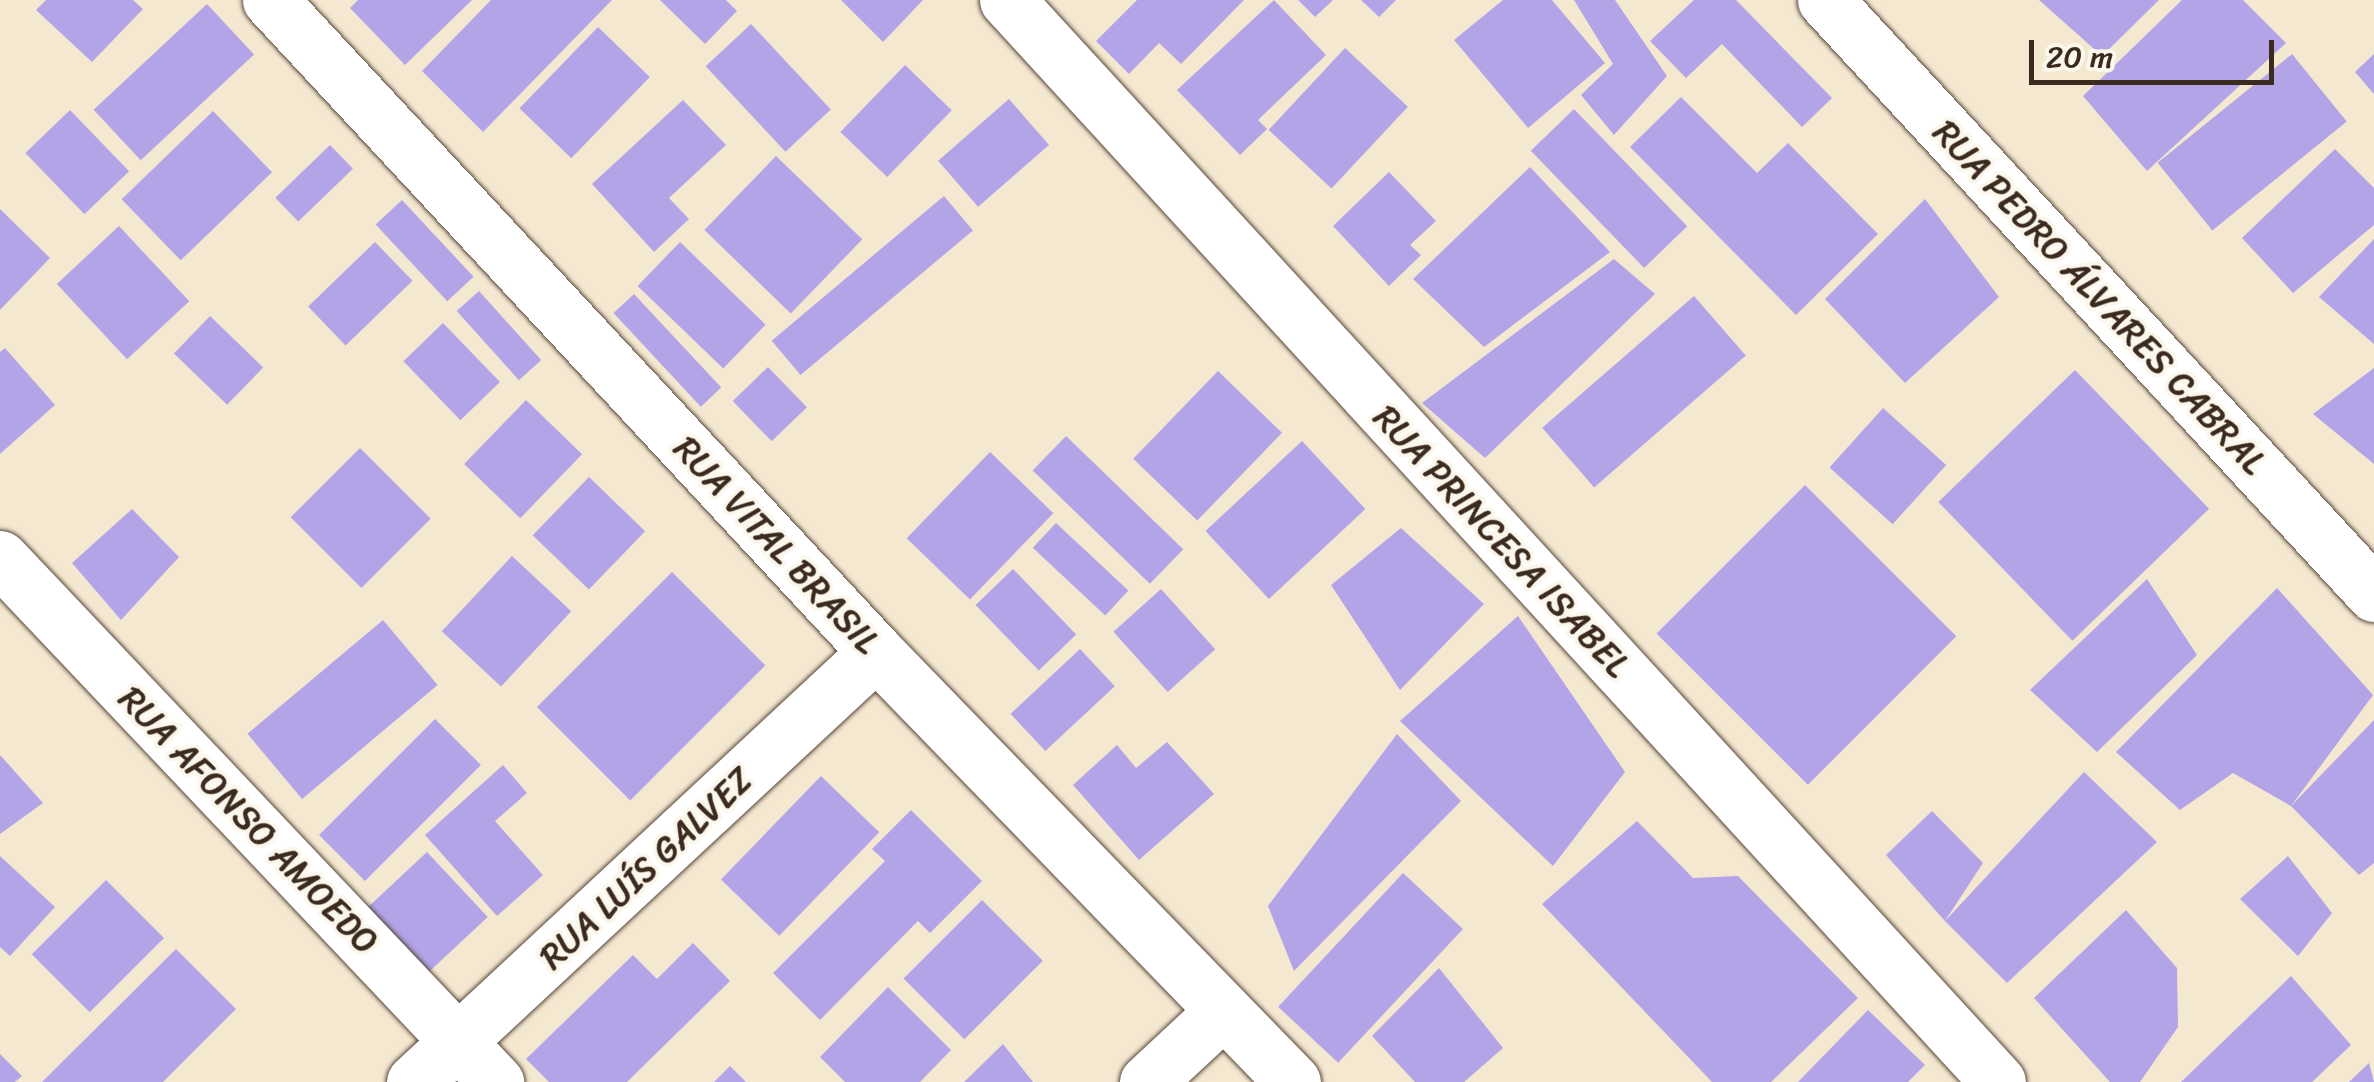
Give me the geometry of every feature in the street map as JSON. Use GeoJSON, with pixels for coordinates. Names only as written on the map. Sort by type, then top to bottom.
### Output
{"type":"FeatureCollection","features":[{"type":"Feature","properties":{"kind":"street","name":"RUA VITAL BRASIL"},"geometry":{"type":"LineString","coordinates":[[270,0],[876,652],[1293,1082]]}},
{"type":"Feature","properties":{"kind":"street","name":"RUA PRINCESA ISABEL"},"geometry":{"type":"LineString","coordinates":[[1007,0],[1998,1082]]}},
{"type":"Feature","properties":{"kind":"street","name":"RUA PEDRO ÁLVARES CABRAL"},"geometry":{"type":"LineString","coordinates":[[1826,0],[2374,594]]}},
{"type":"Feature","properties":{"kind":"street","name":"RUA AFONSO AMOEDO"},"geometry":{"type":"LineString","coordinates":[[0,558],[496,1082]]}},
{"type":"Feature","properties":{"kind":"street","name":"RUA LUÍS GALVEZ"},"geometry":{"type":"LineString","coordinates":[[414,1082],[876,652]]}},
{"type":"Feature","properties":{"kind":"street"},"geometry":{"type":"LineString","coordinates":[[1147,1082],[1222,1012]]}},
{"type":"Feature","properties":{"kind":"building"},"geometry":{"type":"Polygon","coordinates":[[[46,0],[133,0],[143,9],[92,62],[36,10],[46,0]]]}},
{"type":"Feature","properties":{"kind":"building"},"geometry":{"type":"Polygon","coordinates":[[[358,0],[472,0],[405,65],[350,8],[358,0]]]}},
{"type":"Feature","properties":{"kind":"building"},"geometry":{"type":"Polygon","coordinates":[[[491,0],[612,0],[483,132],[422,71],[491,0]]]}},
{"type":"Feature","properties":{"kind":"building"},"geometry":{"type":"Polygon","coordinates":[[[660,0],[726,0],[737,11],[705,44],[660,0]]]}},
{"type":"Feature","properties":{"kind":"building"},"geometry":{"type":"Polygon","coordinates":[[[841,0],[923,0],[883,42],[841,0]]]}},
{"type":"Feature","properties":{"kind":"building"},"geometry":{"type":"Polygon","coordinates":[[[1137,0],[1244,0],[1181,64],[1159,43],[1129,74],[1096,41],[1137,0]]]}},
{"type":"Feature","properties":{"kind":"building"},"geometry":{"type":"Polygon","coordinates":[[[1274,0],[1326,55],[1258,120],[1267,129],[1240,155],[1177,90],[1274,0]]]}},
{"type":"Feature","properties":{"kind":"building"},"geometry":{"type":"Polygon","coordinates":[[[1298,0],[1333,0],[1315,17],[1298,0]]]}},
{"type":"Feature","properties":{"kind":"building"},"geometry":{"type":"Polygon","coordinates":[[[1361,0],[1396,0],[1379,17],[1361,0]]]}},
{"type":"Feature","properties":{"kind":"building"},"geometry":{"type":"Polygon","coordinates":[[[1503,0],[1552,0],[1605,63],[1528,128],[1454,40],[1503,0]]]}},
{"type":"Feature","properties":{"kind":"building"},"geometry":{"type":"Polygon","coordinates":[[[1574,0],[1615,0],[1667,76],[1614,135],[1581,95],[1613,64],[1574,0]]]}},
{"type":"Feature","properties":{"kind":"building"},"geometry":{"type":"Polygon","coordinates":[[[1694,0],[1736,0],[1832,98],[1802,127],[1722,44],[1686,78],[1650,41],[1694,0]]]}},
{"type":"Feature","properties":{"kind":"building"},"geometry":{"type":"Polygon","coordinates":[[[2039,0],[2159,0],[2102,56],[2039,0]]]}},
{"type":"Feature","properties":{"kind":"building"},"geometry":{"type":"Polygon","coordinates":[[[2182,0],[2243,0],[2286,43],[2147,171],[2083,96],[2182,0]]]}},
{"type":"Feature","properties":{"kind":"building"},"geometry":{"type":"Polygon","coordinates":[[[207,4],[254,54],[141,160],[94,110],[207,4]]]}},
{"type":"Feature","properties":{"kind":"building"},"geometry":{"type":"Polygon","coordinates":[[[751,24],[831,110],[785,152],[706,66],[751,24]]]}},
{"type":"Feature","properties":{"kind":"building"},"geometry":{"type":"Polygon","coordinates":[[[598,27],[650,77],[571,158],[520,108],[598,27]]]}},
{"type":"Feature","properties":{"kind":"building"},"geometry":{"type":"Polygon","coordinates":[[[1345,48],[1408,107],[1332,189],[1269,130],[1345,48]]]}},
{"type":"Feature","properties":{"kind":"building"},"geometry":{"type":"Polygon","coordinates":[[[2292,54],[2347,122],[2212,230],[2158,163],[2292,54]]]}},
{"type":"Feature","properties":{"kind":"building"},"geometry":{"type":"Polygon","coordinates":[[[2374,54],[2374,94],[2355,72],[2374,54]]]}},
{"type":"Feature","properties":{"kind":"building"},"geometry":{"type":"Polygon","coordinates":[[[905,65],[952,110],[887,177],[840,132],[905,65]]]}},
{"type":"Feature","properties":{"kind":"building"},"geometry":{"type":"Polygon","coordinates":[[[1681,97],[1757,173],[1788,143],[1878,234],[1796,315],[1630,147],[1681,97]]]}},
{"type":"Feature","properties":{"kind":"building"},"geometry":{"type":"Polygon","coordinates":[[[1009,99],[1049,145],[978,207],[938,161],[1009,99]]]}},
{"type":"Feature","properties":{"kind":"building"},"geometry":{"type":"Polygon","coordinates":[[[683,100],[726,145],[669,198],[689,219],[654,252],[592,184],[683,100]]]}},
{"type":"Feature","properties":{"kind":"building"},"geometry":{"type":"Polygon","coordinates":[[[1574,109],[1687,226],[1644,268],[1531,151],[1574,109]]]}},
{"type":"Feature","properties":{"kind":"building"},"geometry":{"type":"Polygon","coordinates":[[[70,110],[129,171],[84,214],[25,153],[70,110]]]}},
{"type":"Feature","properties":{"kind":"building"},"geometry":{"type":"Polygon","coordinates":[[[213,111],[272,172],[181,260],[122,199],[213,111]]]}},
{"type":"Feature","properties":{"kind":"building"},"geometry":{"type":"Polygon","coordinates":[[[330,145],[353,169],[298,222],[275,198],[330,145]]]}},
{"type":"Feature","properties":{"kind":"building"},"geometry":{"type":"Polygon","coordinates":[[[2335,149],[2374,188],[2374,225],[2293,293],[2242,238],[2335,149]]]}},
{"type":"Feature","properties":{"kind":"building"},"geometry":{"type":"Polygon","coordinates":[[[776,156],[862,239],[791,313],[704,230],[776,156]]]}},
{"type":"Feature","properties":{"kind":"building"},"geometry":{"type":"Polygon","coordinates":[[[1530,167],[1610,252],[1484,347],[1413,279],[1530,167]]]}},
{"type":"Feature","properties":{"kind":"building"},"geometry":{"type":"Polygon","coordinates":[[[1389,172],[1436,221],[1410,245],[1421,255],[1389,286],[1333,226],[1389,172]]]}},
{"type":"Feature","properties":{"kind":"building"},"geometry":{"type":"Polygon","coordinates":[[[944,196],[973,230],[801,375],[772,341],[944,196]]]}},
{"type":"Feature","properties":{"kind":"building"},"geometry":{"type":"Polygon","coordinates":[[[1925,199],[1999,297],[1905,383],[1825,299],[1925,199]]]}},
{"type":"Feature","properties":{"kind":"building"},"geometry":{"type":"Polygon","coordinates":[[[402,200],[474,277],[447,301],[376,225],[402,200]]]}},
{"type":"Feature","properties":{"kind":"building"},"geometry":{"type":"Polygon","coordinates":[[[0,209],[50,258],[0,310],[0,209]]]}},
{"type":"Feature","properties":{"kind":"building"},"geometry":{"type":"Polygon","coordinates":[[[119,226],[189,301],[127,359],[57,284],[119,226]]]}},
{"type":"Feature","properties":{"kind":"building"},"geometry":{"type":"Polygon","coordinates":[[[2374,239],[2374,344],[2319,297],[2374,239]]]}},
{"type":"Feature","properties":{"kind":"building"},"geometry":{"type":"Polygon","coordinates":[[[375,242],[413,281],[346,345],[308,307],[375,242]]]}},
{"type":"Feature","properties":{"kind":"building"},"geometry":{"type":"Polygon","coordinates":[[[680,242],[766,325],[723,369],[638,286],[680,242]]]}},
{"type":"Feature","properties":{"kind":"building"},"geometry":{"type":"Polygon","coordinates":[[[1614,259],[1655,294],[1485,458],[1422,403],[1614,259]]]}},
{"type":"Feature","properties":{"kind":"building"},"geometry":{"type":"Polygon","coordinates":[[[479,291],[541,360],[519,380],[457,311],[479,291]]]}},
{"type":"Feature","properties":{"kind":"building"},"geometry":{"type":"Polygon","coordinates":[[[634,294],[721,388],[701,407],[614,313],[634,294]]]}},
{"type":"Feature","properties":{"kind":"building"},"geometry":{"type":"Polygon","coordinates":[[[1694,296],[1746,356],[1594,487],[1542,428],[1694,296]]]}},
{"type":"Feature","properties":{"kind":"building"},"geometry":{"type":"Polygon","coordinates":[[[210,316],[263,367],[227,405],[174,353],[210,316]]]}},
{"type":"Feature","properties":{"kind":"building"},"geometry":{"type":"Polygon","coordinates":[[[443,323],[500,382],[460,420],[403,361],[443,323]]]}},
{"type":"Feature","properties":{"kind":"building"},"geometry":{"type":"Polygon","coordinates":[[[5,348],[55,405],[0,454],[0,352],[5,348]]]}},
{"type":"Feature","properties":{"kind":"building"},"geometry":{"type":"Polygon","coordinates":[[[768,367],[807,407],[772,441],[733,401],[768,367]]]}},
{"type":"Feature","properties":{"kind":"building"},"geometry":{"type":"Polygon","coordinates":[[[2374,368],[2374,464],[2313,414],[2374,368]]]}},
{"type":"Feature","properties":{"kind":"building"},"geometry":{"type":"Polygon","coordinates":[[[2075,370],[2209,509],[2072,641],[1938,502],[2075,370]]]}},
{"type":"Feature","properties":{"kind":"building"},"geometry":{"type":"Polygon","coordinates":[[[1218,371],[1282,433],[1197,521],[1133,459],[1218,371]]]}},
{"type":"Feature","properties":{"kind":"building"},"geometry":{"type":"Polygon","coordinates":[[[526,400],[582,454],[520,518],[464,464],[526,400]]]}},
{"type":"Feature","properties":{"kind":"building"},"geometry":{"type":"Polygon","coordinates":[[[1883,408],[1946,465],[1893,524],[1829,467],[1883,408]]]}},
{"type":"Feature","properties":{"kind":"building"},"geometry":{"type":"Polygon","coordinates":[[[1066,436],[1183,549],[1150,584],[1033,471],[1066,436]]]}},
{"type":"Feature","properties":{"kind":"building"},"geometry":{"type":"Polygon","coordinates":[[[1302,441],[1365,509],[1269,599],[1205,531],[1302,441]]]}},
{"type":"Feature","properties":{"kind":"building"},"geometry":{"type":"Polygon","coordinates":[[[360,448],[431,519],[361,588],[291,517],[360,448]]]}},
{"type":"Feature","properties":{"kind":"building"},"geometry":{"type":"Polygon","coordinates":[[[990,452],[1053,513],[970,599],[907,538],[990,452]]]}},
{"type":"Feature","properties":{"kind":"building"},"geometry":{"type":"Polygon","coordinates":[[[589,477],[645,531],[589,589],[533,535],[589,477]]]}},
{"type":"Feature","properties":{"kind":"building"},"geometry":{"type":"Polygon","coordinates":[[[1805,485],[1956,636],[1808,785],[1657,633],[1805,485]]]}},
{"type":"Feature","properties":{"kind":"building"},"geometry":{"type":"Polygon","coordinates":[[[132,509],[179,557],[121,620],[72,563],[132,509]]]}},
{"type":"Feature","properties":{"kind":"building"},"geometry":{"type":"Polygon","coordinates":[[[1056,523],[1128,591],[1105,615],[1033,548],[1056,523]]]}},
{"type":"Feature","properties":{"kind":"building"},"geometry":{"type":"Polygon","coordinates":[[[1401,528],[1484,604],[1400,690],[1331,585],[1401,528]]]}},
{"type":"Feature","properties":{"kind":"building"},"geometry":{"type":"Polygon","coordinates":[[[512,556],[571,611],[501,687],[442,631],[512,556]]]}},
{"type":"Feature","properties":{"kind":"building"},"geometry":{"type":"Polygon","coordinates":[[[1013,569],[1076,634],[1039,671],[976,605],[1013,569]]]}},
{"type":"Feature","properties":{"kind":"building"},"geometry":{"type":"Polygon","coordinates":[[[672,572],[765,665],[630,800],[537,707],[672,572]]]}},
{"type":"Feature","properties":{"kind":"building"},"geometry":{"type":"Polygon","coordinates":[[[2147,579],[2197,655],[2097,752],[2030,690],[2147,579]]]}},
{"type":"Feature","properties":{"kind":"building"},"geometry":{"type":"Polygon","coordinates":[[[2277,588],[2373,695],[2291,806],[2233,773],[2180,810],[2116,752],[2277,588]]]}},
{"type":"Feature","properties":{"kind":"building"},"geometry":{"type":"Polygon","coordinates":[[[1161,589],[1215,649],[1168,692],[1113,632],[1161,589]]]}},
{"type":"Feature","properties":{"kind":"building"},"geometry":{"type":"Polygon","coordinates":[[[1518,616],[1625,772],[1553,866],[1400,721],[1518,616]]]}},
{"type":"Feature","properties":{"kind":"building"},"geometry":{"type":"Polygon","coordinates":[[[383,620],[438,685],[302,799],[247,734],[383,620]]]}},
{"type":"Feature","properties":{"kind":"building"},"geometry":{"type":"Polygon","coordinates":[[[1080,649],[1115,686],[1045,751],[1011,714],[1080,649]]]}},
{"type":"Feature","properties":{"kind":"building"},"geometry":{"type":"Polygon","coordinates":[[[435,719],[481,765],[365,881],[319,835],[435,719]]]}},
{"type":"Feature","properties":{"kind":"building"},"geometry":{"type":"Polygon","coordinates":[[[2374,720],[2374,863],[2359,875],[2291,806],[2374,720]]]}},
{"type":"Feature","properties":{"kind":"building"},"geometry":{"type":"Polygon","coordinates":[[[1397,734],[1461,801],[1294,971],[1268,906],[1397,734]]]}},
{"type":"Feature","properties":{"kind":"building"},"geometry":{"type":"Polygon","coordinates":[[[1167,742],[1214,794],[1139,860],[1073,785],[1117,745],[1136,768],[1167,742]]]}},
{"type":"Feature","properties":{"kind":"building"},"geometry":{"type":"Polygon","coordinates":[[[0,755],[43,803],[0,834],[0,755]]]}},
{"type":"Feature","properties":{"kind":"building"},"geometry":{"type":"Polygon","coordinates":[[[503,765],[527,793],[495,821],[543,875],[497,916],[425,835],[503,765]]]}},
{"type":"Feature","properties":{"kind":"building"},"geometry":{"type":"Polygon","coordinates":[[[2084,772],[2157,842],[2007,983],[1945,921],[2084,772]]]}},
{"type":"Feature","properties":{"kind":"building"},"geometry":{"type":"Polygon","coordinates":[[[821,776],[879,832],[779,936],[721,880],[821,776]]]}},
{"type":"Feature","properties":{"kind":"building"},"geometry":{"type":"Polygon","coordinates":[[[911,810],[982,881],[930,933],[918,921],[820,1020],[773,973],[885,861],[872,849],[911,810]]]}},
{"type":"Feature","properties":{"kind":"building"},"geometry":{"type":"Polygon","coordinates":[[[1932,811],[1983,863],[1945,921],[1886,855],[1932,811]]]}},
{"type":"Feature","properties":{"kind":"building"},"geometry":{"type":"Polygon","coordinates":[[[1637,821],[1693,878],[1738,876],[1858,998],[1771,1082],[1712,1082],[1542,904],[1637,821]]]}},
{"type":"Feature","properties":{"kind":"building"},"geometry":{"type":"Polygon","coordinates":[[[427,852],[488,917],[422,978],[361,913],[427,852]]]}},
{"type":"Feature","properties":{"kind":"building"},"geometry":{"type":"Polygon","coordinates":[[[0,856],[55,907],[10,956],[0,947],[0,856]]]}},
{"type":"Feature","properties":{"kind":"building"},"geometry":{"type":"Polygon","coordinates":[[[2288,856],[2332,913],[2298,956],[2240,899],[2288,856]]]}},
{"type":"Feature","properties":{"kind":"building"},"geometry":{"type":"Polygon","coordinates":[[[1403,873],[1463,929],[1338,1063],[1278,1007],[1403,873]]]}},
{"type":"Feature","properties":{"kind":"building"},"geometry":{"type":"Polygon","coordinates":[[[106,880],[164,938],[90,1012],[32,954],[106,880]]]}},
{"type":"Feature","properties":{"kind":"building"},"geometry":{"type":"Polygon","coordinates":[[[982,900],[1043,961],[964,1039],[904,978],[982,900]]]}},
{"type":"Feature","properties":{"kind":"building"},"geometry":{"type":"Polygon","coordinates":[[[2126,910],[2177,968],[2178,1027],[2140,1082],[2110,1082],[2034,998],[2126,910]]]}},
{"type":"Feature","properties":{"kind":"building"},"geometry":{"type":"Polygon","coordinates":[[[693,943],[730,981],[627,1082],[549,1082],[526,1059],[633,955],[657,979],[693,943]]]}},
{"type":"Feature","properties":{"kind":"building"},"geometry":{"type":"Polygon","coordinates":[[[176,949],[236,1009],[163,1082],[42,1082],[176,949]]]}},
{"type":"Feature","properties":{"kind":"building"},"geometry":{"type":"Polygon","coordinates":[[[1439,968],[1503,1048],[1464,1082],[1415,1082],[1372,1036],[1439,968]]]}},
{"type":"Feature","properties":{"kind":"building"},"geometry":{"type":"Polygon","coordinates":[[[2291,976],[2351,1045],[2312,1082],[2181,1082],[2291,976]]]}},
{"type":"Feature","properties":{"kind":"building"},"geometry":{"type":"Polygon","coordinates":[[[888,987],[951,1050],[920,1082],[845,1082],[820,1057],[888,987]]]}},
{"type":"Feature","properties":{"kind":"building"},"geometry":{"type":"Polygon","coordinates":[[[1868,1010],[1925,1065],[1908,1082],[1798,1082],[1868,1010]]]}},
{"type":"Feature","properties":{"kind":"building"},"geometry":{"type":"Polygon","coordinates":[[[1003,1044],[1033,1082],[964,1082],[1003,1044]]]}},
{"type":"Feature","properties":{"kind":"building"},"geometry":{"type":"Polygon","coordinates":[[[0,1054],[22,1076],[15,1082],[0,1082],[0,1054]]]}},
{"type":"Feature","properties":{"kind":"building"},"geometry":{"type":"Polygon","coordinates":[[[2369,1063],[2374,1082],[2349,1082],[2369,1063]]]}},
{"type":"Feature","properties":{"kind":"building"},"geometry":{"type":"Polygon","coordinates":[[[730,1066],[746,1082],[714,1082],[730,1066]]]}}]}
